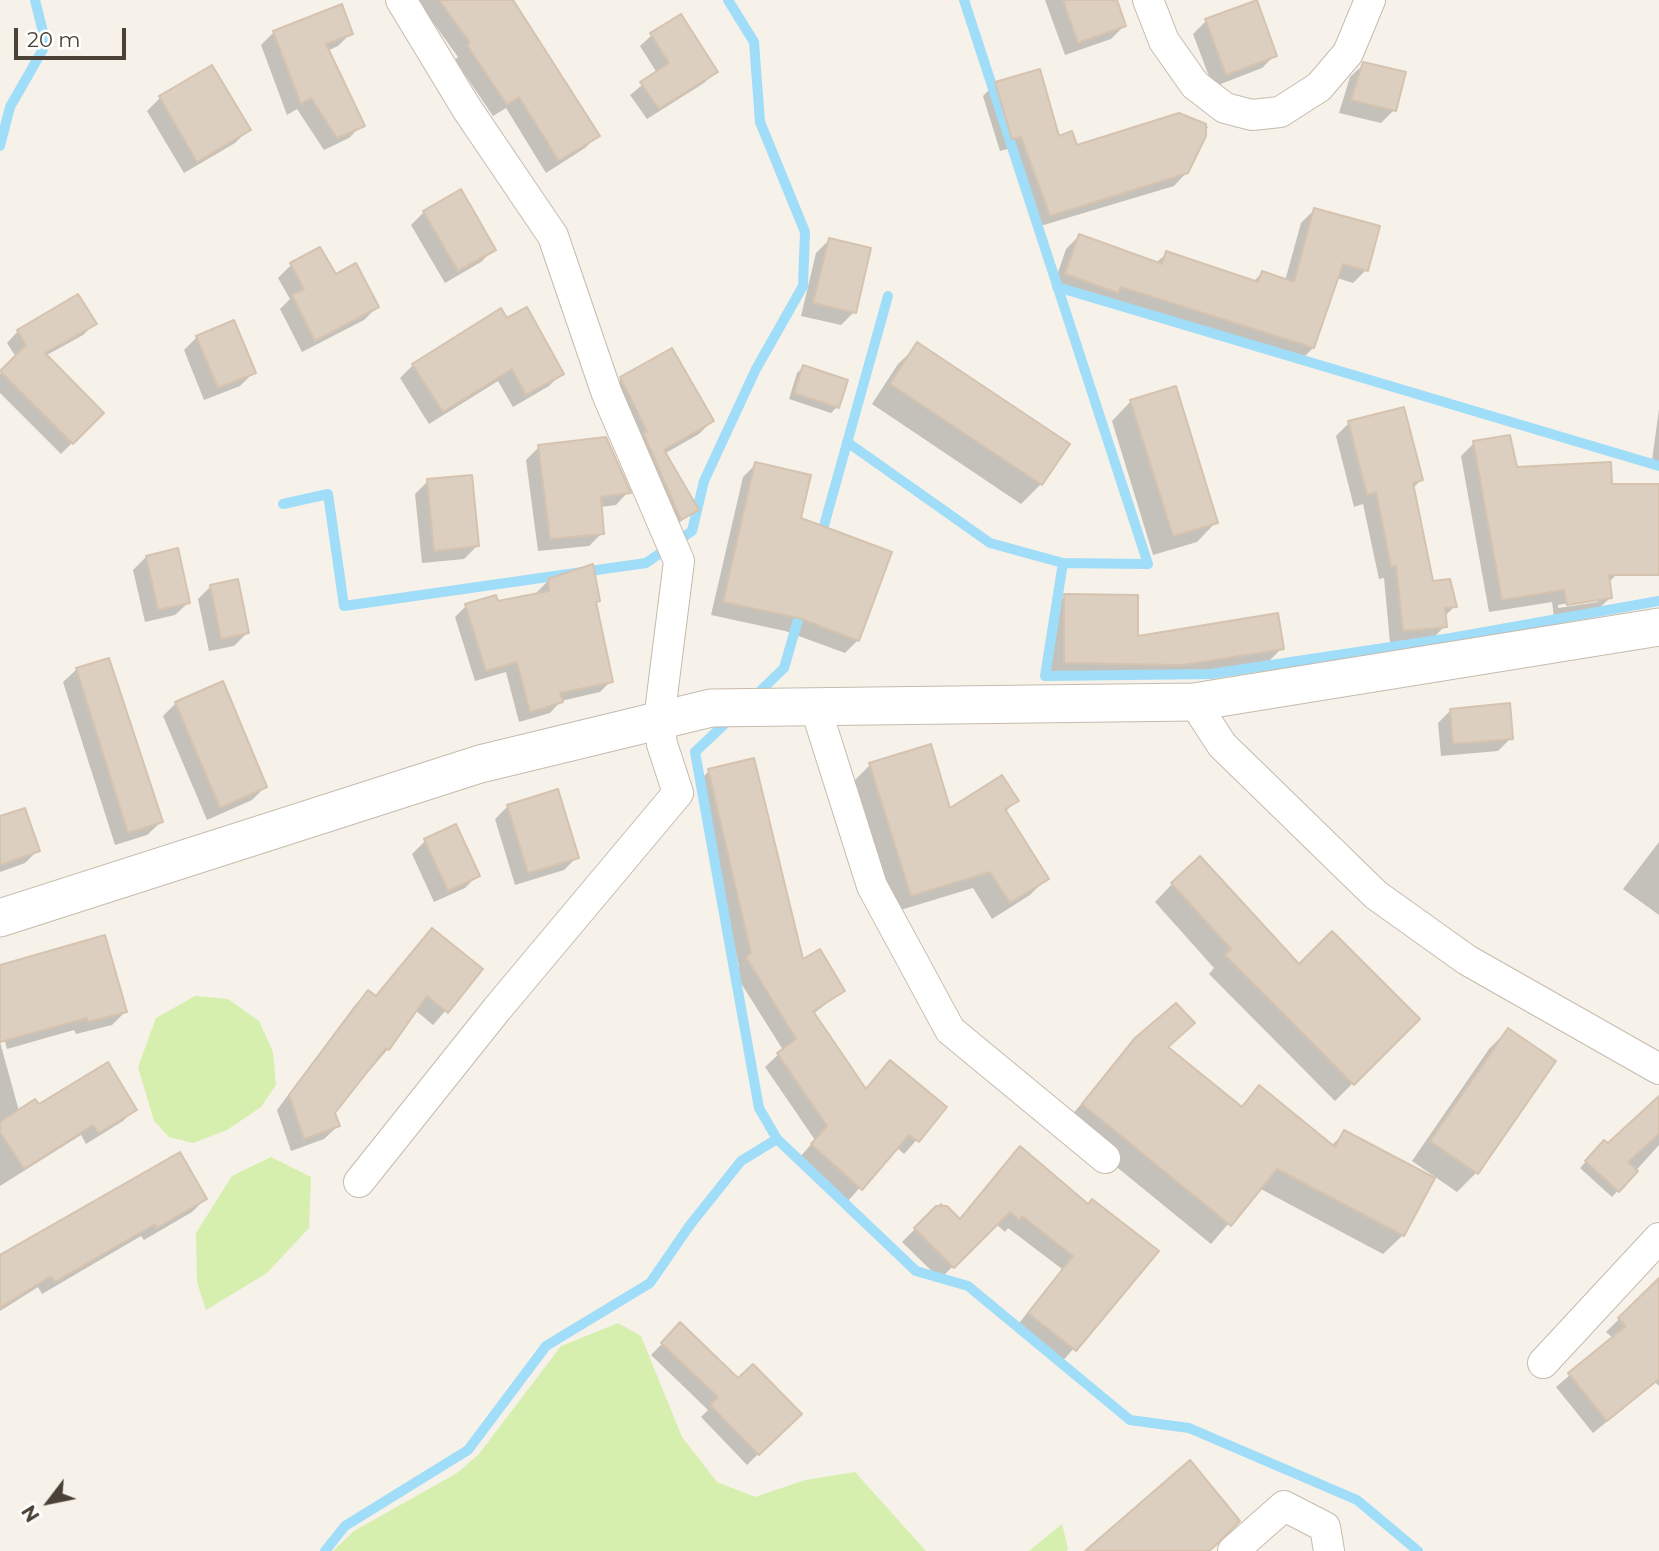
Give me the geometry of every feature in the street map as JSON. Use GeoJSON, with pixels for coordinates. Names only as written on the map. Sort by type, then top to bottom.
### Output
{"type":"FeatureCollection","features":[{"type":"Feature","properties":{"kind":"street"},"geometry":{"type":"LineString","coordinates":[[359,1182],[498,1009],[678,793],[662,744],[659,720],[678,561],[607,394],[553,236],[467,109],[401,0]]}},
{"type":"Feature","properties":{"kind":"street"},"geometry":{"type":"LineString","coordinates":[[1148,0],[1164,41],[1195,86],[1225,108],[1252,115],[1280,112],[1319,87],[1348,52],[1370,0]]}},
{"type":"Feature","properties":{"kind":"street"},"geometry":{"type":"LineString","coordinates":[[0,918],[480,764],[711,708],[816,709],[1194,702],[1659,627]]}},
{"type":"Feature","properties":{"kind":"street"},"geometry":{"type":"LineString","coordinates":[[1194,702],[1222,745],[1376,895],[1467,960],[1659,1069]]}},
{"type":"Feature","properties":{"kind":"street"},"geometry":{"type":"LineString","coordinates":[[816,709],[872,886],[950,1030],[1105,1158]]}},
{"type":"Feature","properties":{"kind":"street"},"geometry":{"type":"LineString","coordinates":[[1543,1363],[1659,1238]]}},
{"type":"Feature","properties":{"kind":"street"},"geometry":{"type":"LineString","coordinates":[[1233,1551],[1284,1506],[1325,1527],[1329,1551]]}},
{"type":"Feature","properties":{"kind":"green space"},"geometry":{"type":"Polygon","coordinates":[[[195,996],[228,999],[259,1021],[273,1052],[276,1085],[261,1107],[227,1130],[193,1143],[169,1137],[154,1121],[138,1067],[156,1018],[195,996]]]}},
{"type":"Feature","properties":{"kind":"green space"},"geometry":{"type":"Polygon","coordinates":[[[271,1157],[311,1177],[309,1228],[267,1273],[206,1310],[197,1282],[196,1233],[232,1176],[271,1157]]]}},
{"type":"Feature","properties":{"kind":"green space"},"geometry":{"type":"Polygon","coordinates":[[[618,1323],[641,1336],[682,1437],[717,1482],[755,1497],[805,1480],[855,1472],[926,1551],[333,1551],[354,1531],[457,1473],[479,1454],[561,1346],[618,1323]]]}},
{"type":"Feature","properties":{"kind":"green space"},"geometry":{"type":"Polygon","coordinates":[[[1062,1524],[1068,1549],[1066,1551],[1029,1551],[1062,1524]]]}},
{"type":"Feature","properties":{"kind":"building"},"geometry":{"type":"Polygon","coordinates":[[[439,0],[513,0],[600,136],[559,161],[519,97],[507,105],[467,45],[470,43],[439,0]]]}},
{"type":"Feature","properties":{"kind":"building"},"geometry":{"type":"Polygon","coordinates":[[[1063,0],[1117,0],[1126,26],[1078,43],[1063,0]]]}},
{"type":"Feature","properties":{"kind":"building"},"geometry":{"type":"Polygon","coordinates":[[[1257,0],[1277,56],[1226,75],[1205,19],[1257,0]]]}},
{"type":"Feature","properties":{"kind":"building"},"geometry":{"type":"Polygon","coordinates":[[[342,4],[353,34],[326,44],[365,126],[337,138],[311,98],[301,104],[273,31],[342,4]]]}},
{"type":"Feature","properties":{"kind":"building"},"geometry":{"type":"Polygon","coordinates":[[[681,14],[718,72],[659,109],[640,82],[669,63],[650,33],[681,14]]]}},
{"type":"Feature","properties":{"kind":"building"},"geometry":{"type":"Polygon","coordinates":[[[1363,62],[1406,72],[1396,111],[1351,100],[1363,62]]]}},
{"type":"Feature","properties":{"kind":"building"},"geometry":{"type":"Polygon","coordinates":[[[212,65],[251,130],[197,162],[159,96],[212,65]]]}},
{"type":"Feature","properties":{"kind":"building"},"geometry":{"type":"Polygon","coordinates":[[[1040,69],[1059,136],[1072,131],[1077,145],[1179,113],[1206,124],[1206,136],[1188,173],[1050,216],[1021,137],[1012,139],[995,82],[1040,69]]]}},
{"type":"Feature","properties":{"kind":"building"},"geometry":{"type":"Polygon","coordinates":[[[461,189],[496,250],[458,271],[423,211],[461,189]]]}},
{"type":"Feature","properties":{"kind":"building"},"geometry":{"type":"Polygon","coordinates":[[[1314,208],[1380,226],[1368,271],[1343,264],[1314,348],[1121,287],[1118,293],[1065,274],[1079,234],[1162,264],[1166,251],[1258,282],[1262,271],[1294,282],[1314,208]]]}},
{"type":"Feature","properties":{"kind":"building"},"geometry":{"type":"Polygon","coordinates":[[[829,238],[871,248],[856,313],[813,303],[829,238]]]}},
{"type":"Feature","properties":{"kind":"building"},"geometry":{"type":"Polygon","coordinates":[[[320,247],[336,274],[356,263],[379,307],[315,341],[292,295],[304,289],[290,263],[320,247]]]}},
{"type":"Feature","properties":{"kind":"building"},"geometry":{"type":"Polygon","coordinates":[[[78,294],[97,324],[45,353],[104,413],[73,444],[0,371],[26,345],[17,330],[78,294]]]}},
{"type":"Feature","properties":{"kind":"building"},"geometry":{"type":"Polygon","coordinates":[[[527,307],[564,374],[526,395],[512,369],[443,412],[412,364],[501,308],[507,318],[527,307]]]}},
{"type":"Feature","properties":{"kind":"building"},"geometry":{"type":"Polygon","coordinates":[[[234,320],[256,373],[218,388],[196,336],[234,320]]]}},
{"type":"Feature","properties":{"kind":"building"},"geometry":{"type":"Polygon","coordinates":[[[917,342],[1070,444],[1042,485],[890,384],[917,342]]]}},
{"type":"Feature","properties":{"kind":"building"},"geometry":{"type":"Polygon","coordinates":[[[672,348],[714,421],[664,450],[699,510],[681,520],[643,432],[647,432],[620,377],[672,348]]]}},
{"type":"Feature","properties":{"kind":"building"},"geometry":{"type":"Polygon","coordinates":[[[803,365],[848,380],[839,408],[794,393],[803,365]]]}},
{"type":"Feature","properties":{"kind":"building"},"geometry":{"type":"Polygon","coordinates":[[[1176,386],[1218,523],[1173,536],[1130,400],[1176,386]]]}},
{"type":"Feature","properties":{"kind":"building"},"geometry":{"type":"Polygon","coordinates":[[[1404,407],[1423,480],[1413,483],[1433,581],[1450,579],[1457,607],[1445,608],[1447,627],[1403,631],[1396,566],[1391,567],[1376,492],[1367,495],[1348,421],[1404,407]]]}},
{"type":"Feature","properties":{"kind":"building"},"geometry":{"type":"Polygon","coordinates":[[[1510,435],[1517,467],[1611,462],[1612,484],[1659,484],[1659,575],[1609,575],[1612,598],[1567,605],[1564,590],[1502,600],[1473,441],[1510,435]]]}},
{"type":"Feature","properties":{"kind":"building"},"geometry":{"type":"Polygon","coordinates":[[[606,437],[631,493],[601,497],[604,534],[550,539],[538,445],[606,437]]]}},
{"type":"Feature","properties":{"kind":"building"},"geometry":{"type":"Polygon","coordinates":[[[755,462],[811,475],[801,518],[892,552],[859,641],[799,618],[723,602],[755,462]]]}},
{"type":"Feature","properties":{"kind":"building"},"geometry":{"type":"Polygon","coordinates":[[[472,475],[479,546],[434,551],[427,479],[472,475]]]}},
{"type":"Feature","properties":{"kind":"building"},"geometry":{"type":"Polygon","coordinates":[[[178,548],[190,603],[158,610],[146,556],[178,548]]]}},
{"type":"Feature","properties":{"kind":"building"},"geometry":{"type":"Polygon","coordinates":[[[593,564],[600,601],[596,602],[613,682],[560,693],[563,702],[530,712],[517,662],[486,671],[465,604],[496,595],[498,601],[549,591],[548,579],[593,564]]]}},
{"type":"Feature","properties":{"kind":"building"},"geometry":{"type":"Polygon","coordinates":[[[238,579],[249,633],[221,639],[210,585],[238,579]]]}},
{"type":"Feature","properties":{"kind":"building"},"geometry":{"type":"Polygon","coordinates":[[[1064,594],[1138,595],[1138,636],[1278,613],[1284,649],[1183,665],[1064,663],[1064,594]]]}},
{"type":"Feature","properties":{"kind":"building"},"geometry":{"type":"Polygon","coordinates":[[[109,658],[163,822],[128,833],[76,668],[109,658]]]}},
{"type":"Feature","properties":{"kind":"building"},"geometry":{"type":"Polygon","coordinates":[[[223,681],[267,787],[220,808],[175,702],[223,681]]]}},
{"type":"Feature","properties":{"kind":"building"},"geometry":{"type":"Polygon","coordinates":[[[1510,703],[1513,739],[1453,744],[1450,709],[1510,703]]]}},
{"type":"Feature","properties":{"kind":"building"},"geometry":{"type":"Polygon","coordinates":[[[931,744],[950,808],[1002,775],[1019,801],[1005,809],[1049,879],[1010,903],[990,872],[911,896],[869,763],[931,744]]]}},
{"type":"Feature","properties":{"kind":"building"},"geometry":{"type":"Polygon","coordinates":[[[754,758],[803,959],[820,949],[845,991],[813,1011],[866,1089],[890,1060],[947,1107],[919,1142],[909,1135],[862,1190],[811,1144],[827,1126],[777,1053],[796,1039],[746,957],[751,953],[708,769],[754,758]]]}},
{"type":"Feature","properties":{"kind":"building"},"geometry":{"type":"Polygon","coordinates":[[[558,789],[579,858],[528,873],[507,805],[558,789]]]}},
{"type":"Feature","properties":{"kind":"building"},"geometry":{"type":"Polygon","coordinates":[[[25,808],[40,851],[0,865],[0,816],[25,808]]]}},
{"type":"Feature","properties":{"kind":"building"},"geometry":{"type":"Polygon","coordinates":[[[456,824],[480,876],[448,891],[424,839],[456,824]]]}},
{"type":"Feature","properties":{"kind":"building"},"geometry":{"type":"Polygon","coordinates":[[[1200,856],[1299,964],[1332,931],[1420,1019],[1354,1085],[1225,955],[1231,949],[1171,883],[1200,856]]]}},
{"type":"Feature","properties":{"kind":"building"},"geometry":{"type":"Polygon","coordinates":[[[432,928],[483,969],[448,1013],[427,996],[389,1050],[386,1048],[335,1113],[340,1126],[304,1139],[289,1095],[368,990],[376,996],[432,928]]]}},
{"type":"Feature","properties":{"kind":"building"},"geometry":{"type":"Polygon","coordinates":[[[105,935],[127,1012],[88,1022],[87,1018],[0,1042],[0,965],[105,935]]]}},
{"type":"Feature","properties":{"kind":"building"},"geometry":{"type":"Polygon","coordinates":[[[1176,1003],[1195,1023],[1168,1047],[1242,1107],[1259,1085],[1335,1147],[1344,1130],[1435,1178],[1404,1236],[1277,1169],[1231,1226],[1082,1104],[1135,1038],[1176,1003]]]}},
{"type":"Feature","properties":{"kind":"building"},"geometry":{"type":"Polygon","coordinates":[[[1508,1028],[1556,1061],[1478,1174],[1430,1141],[1508,1028]]]}},
{"type":"Feature","properties":{"kind":"building"},"geometry":{"type":"Polygon","coordinates":[[[108,1062],[137,1110],[99,1133],[93,1125],[24,1169],[0,1132],[0,1122],[35,1099],[39,1104],[108,1062]]]}},
{"type":"Feature","properties":{"kind":"building"},"geometry":{"type":"Polygon","coordinates":[[[1659,1096],[1659,1134],[1628,1162],[1638,1171],[1619,1192],[1585,1161],[1604,1140],[1608,1143],[1659,1096]]]}},
{"type":"Feature","properties":{"kind":"building"},"geometry":{"type":"Polygon","coordinates":[[[1020,1146],[1088,1204],[1092,1199],[1159,1251],[1076,1351],[1028,1313],[1073,1256],[1022,1216],[1019,1220],[1010,1212],[954,1268],[914,1228],[936,1206],[947,1206],[960,1219],[1020,1146]]]}},
{"type":"Feature","properties":{"kind":"building"},"geometry":{"type":"Polygon","coordinates":[[[180,1152],[207,1199],[157,1228],[155,1224],[55,1282],[51,1276],[0,1308],[0,1255],[180,1152]]]}},
{"type":"Feature","properties":{"kind":"building"},"geometry":{"type":"Polygon","coordinates":[[[1659,1278],[1659,1379],[1607,1421],[1568,1373],[1626,1326],[1618,1318],[1659,1278]]]}},
{"type":"Feature","properties":{"kind":"building"},"geometry":{"type":"Polygon","coordinates":[[[680,1322],[738,1378],[753,1364],[802,1414],[759,1455],[710,1405],[718,1397],[661,1343],[680,1322]]]}},
{"type":"Feature","properties":{"kind":"building"},"geometry":{"type":"Polygon","coordinates":[[[1190,1460],[1240,1521],[1209,1551],[1085,1551],[1190,1460]]]}},
{"type":"Feature","properties":{"kind":"waterway"},"geometry":{"type":"LineString","coordinates":[[0,146],[10,107],[46,44],[35,0]]}},
{"type":"Feature","properties":{"kind":"waterway"},"geometry":{"type":"LineString","coordinates":[[283,504],[328,494],[344,606],[646,563],[692,531],[704,481],[756,369],[803,286],[805,232],[760,122],[754,42],[728,0]]}},
{"type":"Feature","properties":{"kind":"waterway"},"geometry":{"type":"LineString","coordinates":[[964,0],[1148,564],[1063,563],[1045,676],[1211,674],[1451,638],[1659,601]]}},
{"type":"Feature","properties":{"kind":"waterway"},"geometry":{"type":"LineString","coordinates":[[1057,287],[1659,466]]}},
{"type":"Feature","properties":{"kind":"waterway"},"geometry":{"type":"LineString","coordinates":[[820,540],[888,296]]}},
{"type":"Feature","properties":{"kind":"waterway"},"geometry":{"type":"LineString","coordinates":[[847,442],[990,543],[1063,563]]}},
{"type":"Feature","properties":{"kind":"waterway"},"geometry":{"type":"LineString","coordinates":[[752,699],[784,668],[802,606]]}},
{"type":"Feature","properties":{"kind":"waterway"},"geometry":{"type":"LineString","coordinates":[[732,717],[695,752],[759,1108],[777,1139],[916,1271],[968,1286],[1130,1420],[1189,1428],[1357,1500],[1418,1551]]}},
{"type":"Feature","properties":{"kind":"waterway"},"geometry":{"type":"LineString","coordinates":[[325,1551],[345,1526],[468,1450],[546,1346],[650,1283],[690,1225],[741,1161],[777,1139]]}}]}
